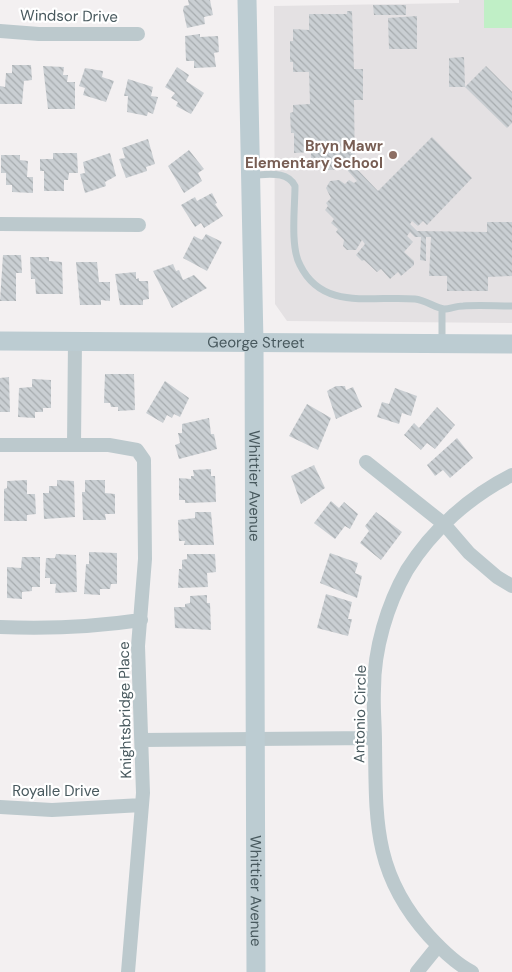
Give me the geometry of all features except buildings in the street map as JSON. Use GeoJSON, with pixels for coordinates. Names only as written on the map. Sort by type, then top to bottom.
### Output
{"type":"FeatureCollection","features":[{"type":"Feature","properties":{"kind":"street","name":"Whittier Avenue"},"geometry":{"type":"LineString","coordinates":[[247,0],[254,343],[256,972]]}},
{"type":"Feature","properties":{"kind":"street","name":"Windsor Drive"},"geometry":{"type":"LineString","coordinates":[[0,31],[39,34],[138,34]]}},
{"type":"Feature","properties":{"kind":"street"},"geometry":{"type":"LineString","coordinates":[[0,224],[139,225]]}},
{"type":"Feature","properties":{"kind":"street","name":"George Street"},"geometry":{"type":"LineString","coordinates":[[0,340],[512,344]]}},
{"type":"Feature","properties":{"kind":"street"},"geometry":{"type":"LineString","coordinates":[[0,445],[74,445],[75,340]]}},
{"type":"Feature","properties":{"kind":"street","name":"Knightsbridge Place"},"geometry":{"type":"LineString","coordinates":[[74,445],[109,445],[137,450],[144,460],[146,472],[145,558],[138,646],[142,740],[142,805],[128,972]]}},
{"type":"Feature","properties":{"kind":"street"},"geometry":{"type":"LineString","coordinates":[[366,462],[444,524],[469,553],[497,577],[512,586]]}},
{"type":"Feature","properties":{"kind":"street","name":"Antonio Circle"},"geometry":{"type":"LineString","coordinates":[[472,972],[438,946],[412,918],[400,899],[383,856],[378,830],[374,688],[376,661],[386,622],[407,571],[444,524],[488,487],[512,475]]}},
{"type":"Feature","properties":{"kind":"street"},"geometry":{"type":"LineString","coordinates":[[0,627],[43,629],[110,625],[141,620]]}},
{"type":"Feature","properties":{"kind":"street"},"geometry":{"type":"LineString","coordinates":[[142,740],[375,738]]}},
{"type":"Feature","properties":{"kind":"street","name":"Royalle Drive"},"geometry":{"type":"LineString","coordinates":[[0,807],[52,810],[142,805]]}},
{"type":"Feature","properties":{"kind":"street"},"geometry":{"type":"LineString","coordinates":[[417,972],[438,946]]}},
{"type":"Feature","properties":{"kind":"lane"},"geometry":{"type":"LineString","coordinates":[[251,175],[284,175],[292,179],[295,186],[295,244],[299,264],[311,282],[325,293],[343,299],[416,299],[434,304],[442,309],[461,306],[512,306]]}},
{"type":"Feature","properties":{"kind":"lane"},"geometry":{"type":"LineString","coordinates":[[442,309],[442,344]]}},
{"type":"Feature","properties":{"kind":"shaded area","name":"Bryn Mawr Elementary School"},"geometry":{"type":"Polygon","coordinates":[[[459,0],[512,0],[512,323],[287,321],[275,304],[274,6],[459,3],[459,0]]]}},
{"type":"Feature","properties":{"kind":"green space"},"geometry":{"type":"Polygon","coordinates":[[[484,0],[512,0],[512,28],[484,28],[484,0]]]}},
{"type":"Feature","properties":{"kind":"place","name":"Bryn Mawr Elementary School"},"geometry":{"type":"Point","coordinates":[393,155]}}]}
